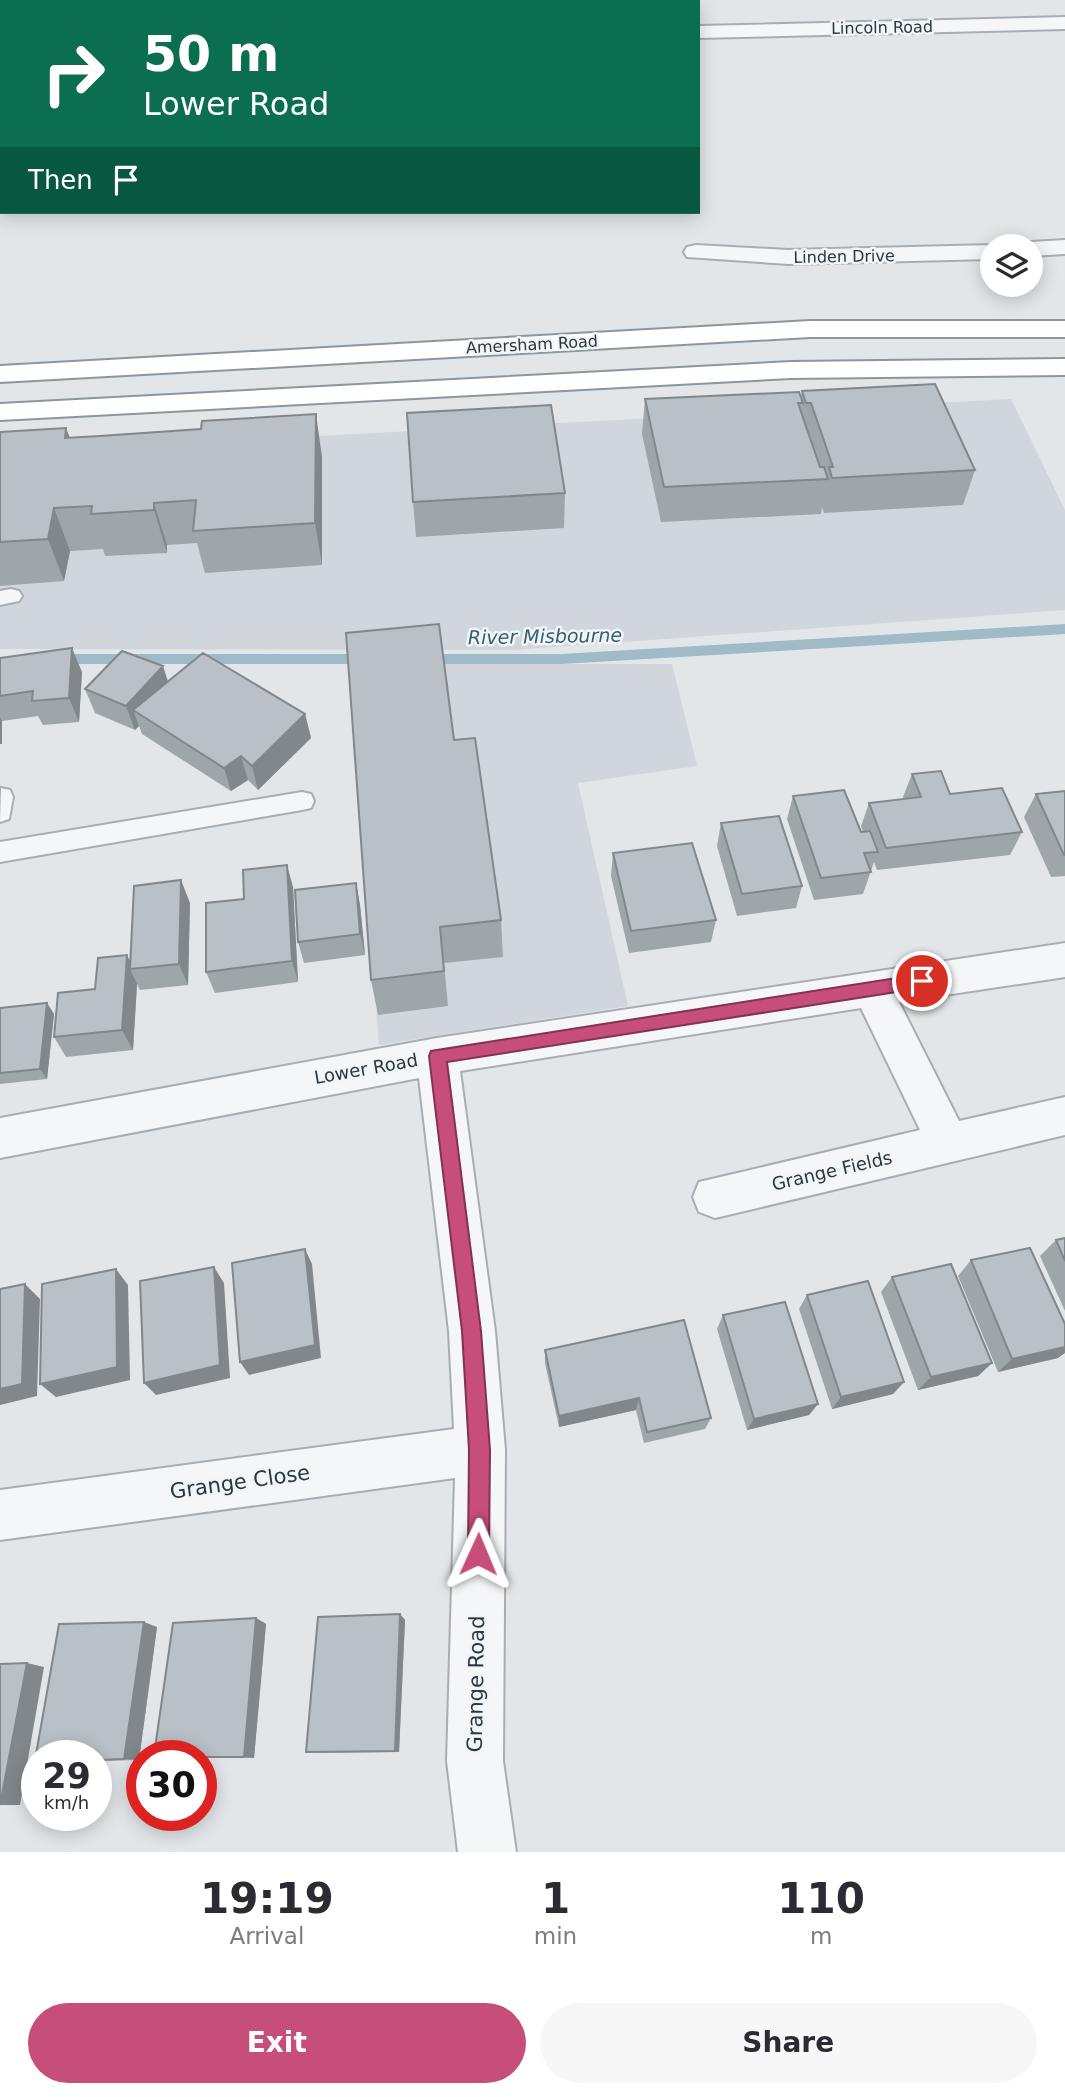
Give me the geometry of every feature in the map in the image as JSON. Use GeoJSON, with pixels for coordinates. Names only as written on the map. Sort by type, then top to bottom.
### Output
{"type":"FeatureCollection","features":[{"type":"Feature","properties":{"kind":"highway","name":"Amersham Road"},"geometry":{"type":"LineString","coordinates":[[0,374],[810,329],[1065,329]]}},
{"type":"Feature","properties":{"kind":"highway"},"geometry":{"type":"LineString","coordinates":[[0,412],[791,370],[1065,367]]}},
{"type":"Feature","properties":{"kind":"street","name":"Lincoln Road"},"geometry":{"type":"LineString","coordinates":[[700,32],[1065,23]]}},
{"type":"Feature","properties":{"kind":"street"},"geometry":{"type":"LineString","coordinates":[[1043,248],[1065,247]]}},
{"type":"Feature","properties":{"kind":"street","name":"Linden Drive"},"geometry":{"type":"LineString","coordinates":[[696,251],[788,257],[980,252]]}},
{"type":"Feature","properties":{"kind":"street","name":"Lower Road"},"geometry":{"type":"LineString","coordinates":[[0,1138],[437,1056],[1065,960]]}},
{"type":"Feature","properties":{"kind":"street"},"geometry":{"type":"LineString","coordinates":[[872,989],[949,1145]]}},
{"type":"Feature","properties":{"kind":"street","name":"Grange Road"},"geometry":{"type":"LineString","coordinates":[[437,1056],[472,1331],[480,1450],[475,1761],[488,1852]]}},
{"type":"Feature","properties":{"kind":"street","name":"Grange Fields"},"geometry":{"type":"LineString","coordinates":[[715,1198],[1065,1116]]}},
{"type":"Feature","properties":{"kind":"street","name":"Grange Close"},"geometry":{"type":"LineString","coordinates":[[0,1515],[480,1450]]}},
{"type":"Feature","properties":{"kind":"lane"},"geometry":{"type":"LineString","coordinates":[[0,852],[302,801]]}},
{"type":"Feature","properties":{"kind":"shaded area"},"geometry":{"type":"Polygon","coordinates":[[[1011,399],[1065,510],[1065,610],[513,650],[0,649],[0,453],[1011,399]]]}},
{"type":"Feature","properties":{"kind":"shaded area"},"geometry":{"type":"Polygon","coordinates":[[[351,664],[672,664],[697,766],[578,783],[628,1006],[379,1045],[351,664]]]}},
{"type":"Feature","properties":{"kind":"building"},"geometry":{"type":"Polygon","coordinates":[[[935,384],[975,470],[832,478],[829,467],[833,467],[811,403],[806,403],[802,391],[935,384]]]}},
{"type":"Feature","properties":{"kind":"building"},"geometry":{"type":"Polygon","coordinates":[[[799,392],[803,403],[798,403],[820,467],[824,467],[828,479],[664,487],[645,399],[799,392]]]}},
{"type":"Feature","properties":{"kind":"building"},"geometry":{"type":"Polygon","coordinates":[[[551,405],[565,493],[413,502],[407,413],[551,405]]]}},
{"type":"Feature","properties":{"kind":"building"},"geometry":{"type":"Polygon","coordinates":[[[316,414],[315,523],[193,531],[196,500],[154,503],[154,510],[91,514],[92,506],[54,508],[48,539],[0,542],[0,432],[66,428],[65,438],[201,429],[202,421],[316,414]]]}},
{"type":"Feature","properties":{"kind":"building"},"geometry":{"type":"Polygon","coordinates":[[[439,624],[454,740],[475,738],[501,920],[440,927],[444,971],[371,980],[346,633],[439,624]]]}},
{"type":"Feature","properties":{"kind":"building"},"geometry":{"type":"Polygon","coordinates":[[[72,648],[69,698],[32,701],[33,691],[0,696],[0,658],[72,648]]]}},
{"type":"Feature","properties":{"kind":"building"},"geometry":{"type":"Polygon","coordinates":[[[122,651],[163,666],[126,706],[85,689],[122,651]]]}},
{"type":"Feature","properties":{"kind":"building"},"geometry":{"type":"Polygon","coordinates":[[[203,653],[305,714],[252,766],[241,756],[224,768],[133,710],[203,653]]]}},
{"type":"Feature","properties":{"kind":"building"},"geometry":{"type":"Polygon","coordinates":[[[941,771],[950,794],[1002,788],[1022,832],[886,848],[869,803],[921,797],[912,774],[941,771]]]}},
{"type":"Feature","properties":{"kind":"building"},"geometry":{"type":"Polygon","coordinates":[[[844,790],[861,832],[870,831],[878,852],[864,853],[871,872],[821,878],[793,796],[844,790]]]}},
{"type":"Feature","properties":{"kind":"building"},"geometry":{"type":"Polygon","coordinates":[[[1065,791],[1065,855],[1064,855],[1036,794],[1065,791]]]}},
{"type":"Feature","properties":{"kind":"building"},"geometry":{"type":"Polygon","coordinates":[[[779,816],[802,886],[742,894],[721,823],[779,816]]]}},
{"type":"Feature","properties":{"kind":"building"},"geometry":{"type":"Polygon","coordinates":[[[692,843],[716,920],[631,931],[613,853],[692,843]]]}},
{"type":"Feature","properties":{"kind":"building"},"geometry":{"type":"Polygon","coordinates":[[[287,865],[292,961],[206,972],[206,903],[244,899],[243,870],[287,865]]]}},
{"type":"Feature","properties":{"kind":"building"},"geometry":{"type":"Polygon","coordinates":[[[181,880],[179,964],[130,969],[134,886],[181,880]]]}},
{"type":"Feature","properties":{"kind":"building"},"geometry":{"type":"Polygon","coordinates":[[[356,883],[360,934],[298,942],[295,890],[356,883]]]}},
{"type":"Feature","properties":{"kind":"building"},"geometry":{"type":"Polygon","coordinates":[[[127,955],[122,1030],[54,1037],[58,993],[95,989],[98,958],[127,955]]]}},
{"type":"Feature","properties":{"kind":"building"},"geometry":{"type":"Polygon","coordinates":[[[47,1003],[40,1069],[0,1073],[0,1008],[47,1003]]]}},
{"type":"Feature","properties":{"kind":"building"},"geometry":{"type":"Polygon","coordinates":[[[1065,1238],[1065,1261],[1056,1240],[1065,1238]]]}},
{"type":"Feature","properties":{"kind":"building"},"geometry":{"type":"Polygon","coordinates":[[[1030,1248],[1065,1324],[1065,1347],[1012,1359],[971,1260],[1030,1248]]]}},
{"type":"Feature","properties":{"kind":"building"},"geometry":{"type":"Polygon","coordinates":[[[305,1249],[315,1345],[240,1362],[232,1263],[305,1249]]]}},
{"type":"Feature","properties":{"kind":"building"},"geometry":{"type":"Polygon","coordinates":[[[951,1264],[992,1363],[931,1377],[892,1277],[951,1264]]]}},
{"type":"Feature","properties":{"kind":"building"},"geometry":{"type":"Polygon","coordinates":[[[214,1267],[220,1365],[144,1383],[140,1281],[214,1267]]]}},
{"type":"Feature","properties":{"kind":"building"},"geometry":{"type":"Polygon","coordinates":[[[116,1269],[117,1367],[40,1384],[42,1284],[116,1269]]]}},
{"type":"Feature","properties":{"kind":"building"},"geometry":{"type":"Polygon","coordinates":[[[868,1281],[904,1382],[841,1397],[807,1295],[868,1281]]]}},
{"type":"Feature","properties":{"kind":"building"},"geometry":{"type":"Polygon","coordinates":[[[25,1284],[22,1384],[0,1389],[0,1289],[25,1284]]]}},
{"type":"Feature","properties":{"kind":"building"},"geometry":{"type":"Polygon","coordinates":[[[785,1302],[818,1404],[754,1419],[723,1315],[785,1302]]]}},
{"type":"Feature","properties":{"kind":"building"},"geometry":{"type":"Polygon","coordinates":[[[684,1320],[711,1418],[647,1432],[639,1398],[559,1416],[545,1350],[684,1320]]]}},
{"type":"Feature","properties":{"kind":"building"},"geometry":{"type":"Polygon","coordinates":[[[400,1614],[395,1751],[306,1752],[318,1617],[400,1614]]]}},
{"type":"Feature","properties":{"kind":"building"},"geometry":{"type":"Polygon","coordinates":[[[256,1618],[244,1757],[217,1757],[217,1740],[156,1740],[173,1623],[256,1618]]]}},
{"type":"Feature","properties":{"kind":"building"},"geometry":{"type":"Polygon","coordinates":[[[144,1622],[124,1759],[112,1759],[112,1740],[39,1740],[59,1624],[144,1622]]]}},
{"type":"Feature","properties":{"kind":"building"},"geometry":{"type":"Polygon","coordinates":[[[27,1663],[0,1805],[0,1664],[27,1663]]]}},
{"type":"Feature","properties":{"kind":"waterway","name":"River Misbourne"},"geometry":{"type":"LineString","coordinates":[[423,659],[562,659],[1065,629]]}},
{"type":"Feature","properties":{"kind":"waterway","name":"River Misbourne"},"geometry":{"type":"LineString","coordinates":[[56,659],[369,659]]}},
{"type":"Feature","properties":{"kind":"route"},"geometry":{"type":"LineString","coordinates":[[478,1554],[480,1450],[472,1331],[437,1056],[922,981]]}}]}
